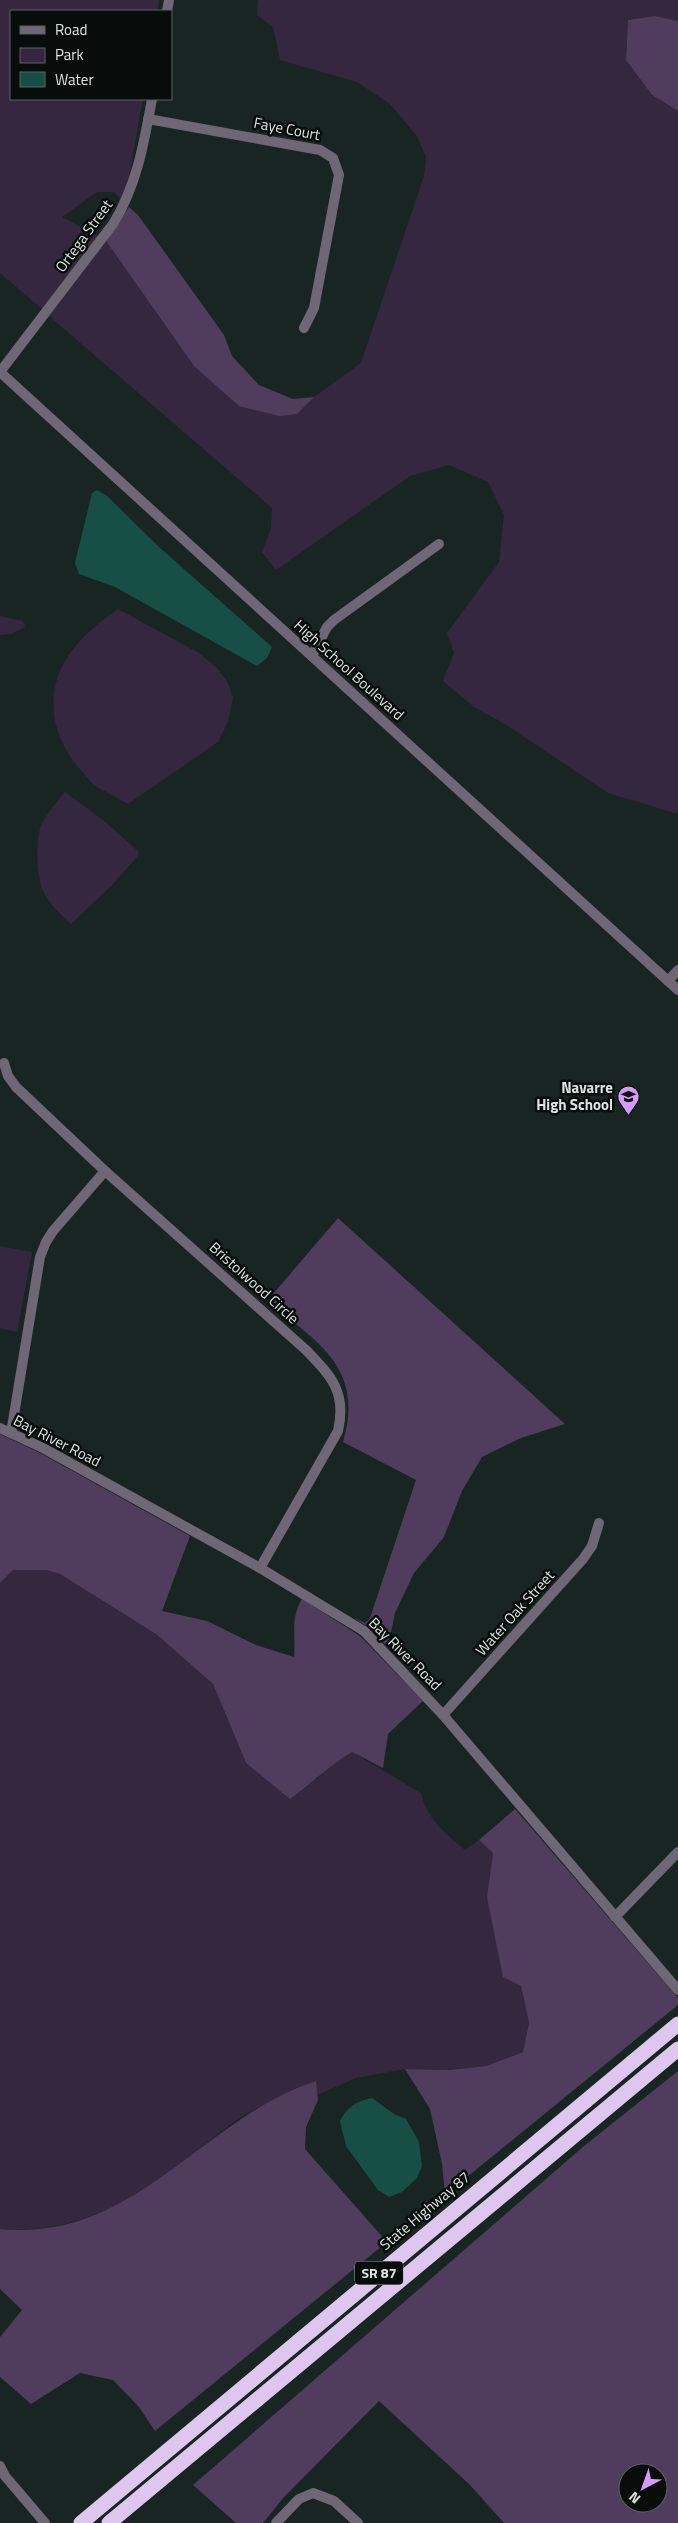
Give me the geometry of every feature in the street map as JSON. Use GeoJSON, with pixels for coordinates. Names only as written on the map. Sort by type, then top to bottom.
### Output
{"type":"FeatureCollection","features":[{"type":"Feature","properties":{"kind":"highway","name":"State Highway 87"},"geometry":{"type":"LineString","coordinates":[[81,2523],[678,2024]]}},
{"type":"Feature","properties":{"kind":"highway","name":"SR 87"},"geometry":{"type":"LineString","coordinates":[[109,2523],[678,2049]]}},
{"type":"Feature","properties":{"kind":"street","name":"Ortega Street"},"geometry":{"type":"LineString","coordinates":[[0,372],[113,224],[126,203],[138,171],[152,100]]}},
{"type":"Feature","properties":{"kind":"street","name":"Faye Court"},"geometry":{"type":"LineString","coordinates":[[148,119],[320,150],[333,158],[339,175],[314,308],[304,328]]}},
{"type":"Feature","properties":{"kind":"street","name":"High School Boulevard"},"geometry":{"type":"LineString","coordinates":[[0,372],[678,990]]}},
{"type":"Feature","properties":{"kind":"street"},"geometry":{"type":"LineString","coordinates":[[312,656],[326,627],[440,544]]}},
{"type":"Feature","properties":{"kind":"street"},"geometry":{"type":"LineString","coordinates":[[668,981],[678,970]]}},
{"type":"Feature","properties":{"kind":"street","name":"Bristolwood Circle"},"geometry":{"type":"LineString","coordinates":[[4,1063],[8,1076],[16,1087],[105,1171],[306,1350],[332,1378],[338,1390],[342,1414],[338,1431],[260,1568]]}},
{"type":"Feature","properties":{"kind":"street"},"geometry":{"type":"LineString","coordinates":[[11,1433],[43,1250],[53,1231],[105,1171]]}},
{"type":"Feature","properties":{"kind":"street","name":"Bay River Road"},"geometry":{"type":"LineString","coordinates":[[0,1428],[43,1448],[260,1568],[364,1631],[443,1715],[678,1990]]}},
{"type":"Feature","properties":{"kind":"street","name":"Water Oak Street"},"geometry":{"type":"LineString","coordinates":[[443,1715],[583,1559],[592,1546],[600,1523]]}},
{"type":"Feature","properties":{"kind":"street"},"geometry":{"type":"LineString","coordinates":[[616,1918],[678,1852]]}},
{"type":"Feature","properties":{"kind":"street"},"geometry":{"type":"LineString","coordinates":[[0,2466],[5,2476],[45,2523]]}},
{"type":"Feature","properties":{"kind":"street"},"geometry":{"type":"LineString","coordinates":[[276,2523],[299,2498],[313,2493],[334,2501],[358,2523]]}},
{"type":"Feature","properties":{"kind":"green space"},"geometry":{"type":"Polygon","coordinates":[[[0,0],[159,0],[158,10],[10,10],[10,100],[143,100],[128,183],[122,200],[114,192],[97,192],[62,217],[98,236],[42,309],[0,273],[0,0]]]}},
{"type":"Feature","properties":{"kind":"green space"},"geometry":{"type":"Polygon","coordinates":[[[258,0],[678,0],[678,21],[655,16],[628,20],[626,60],[652,95],[678,111],[678,814],[608,793],[505,724],[474,707],[443,681],[454,653],[447,633],[499,562],[504,515],[488,482],[449,465],[410,476],[276,570],[262,552],[271,528],[272,508],[49,316],[106,241],[194,366],[297,414],[314,397],[361,363],[424,176],[426,157],[417,136],[390,104],[357,82],[280,60],[273,27],[257,15],[258,0]]]}},
{"type":"Feature","properties":{"kind":"green space"},"geometry":{"type":"Polygon","coordinates":[[[118,609],[199,653],[217,668],[228,683],[233,698],[228,722],[218,742],[128,804],[95,786],[73,761],[58,733],[53,702],[60,671],[68,656],[91,630],[118,609]]]}},
{"type":"Feature","properties":{"kind":"green space"},"geometry":{"type":"Polygon","coordinates":[[[0,616],[23,621],[25,627],[11,634],[0,635],[0,616]]]}},
{"type":"Feature","properties":{"kind":"green space"},"geometry":{"type":"Polygon","coordinates":[[[65,792],[103,820],[139,852],[137,857],[111,886],[71,924],[52,905],[43,891],[39,877],[38,859],[38,840],[41,826],[49,812],[65,792]]]}},
{"type":"Feature","properties":{"kind":"green space"},"geometry":{"type":"Polygon","coordinates":[[[0,1246],[32,1252],[17,1332],[0,1328],[0,1246]]]}},
{"type":"Feature","properties":{"kind":"green space"},"geometry":{"type":"Polygon","coordinates":[[[13,1570],[46,1570],[60,1574],[156,1634],[213,1684],[246,1763],[316,1780],[330,1765],[352,1752],[421,1793],[432,1818],[465,1850],[479,1840],[493,1853],[487,1897],[521,1986],[529,2023],[523,2052],[486,2066],[449,2070],[405,2069],[356,2078],[317,2095],[316,2081],[238,2119],[158,2180],[138,2194],[117,2205],[95,2215],[48,2227],[25,2230],[0,2229],[0,1583],[13,1570]]]}},
{"type":"Feature","properties":{"kind":"shaded area"},"geometry":{"type":"Polygon","coordinates":[[[655,16],[678,21],[678,111],[652,95],[626,60],[628,20],[655,16]]]}},
{"type":"Feature","properties":{"kind":"shaded area"},"geometry":{"type":"Polygon","coordinates":[[[129,207],[138,215],[224,335],[232,356],[259,385],[293,399],[314,397],[297,414],[280,416],[239,406],[194,366],[106,241],[129,207]]]}},
{"type":"Feature","properties":{"kind":"shaded area"},"geometry":{"type":"Polygon","coordinates":[[[338,1218],[565,1424],[521,1438],[482,1457],[462,1491],[444,1537],[414,1573],[395,1613],[388,1647],[368,1627],[353,1617],[365,1623],[370,1618],[416,1480],[343,1442],[348,1416],[347,1394],[342,1375],[332,1359],[319,1344],[267,1301],[338,1218]]]}},
{"type":"Feature","properties":{"kind":"shaded area"},"geometry":{"type":"Polygon","coordinates":[[[0,1434],[40,1453],[190,1536],[162,1611],[207,1621],[256,1645],[294,1657],[295,1620],[298,1606],[302,1599],[360,1636],[423,1701],[388,1734],[383,1768],[352,1752],[290,1799],[246,1763],[213,1684],[156,1634],[60,1574],[46,1570],[13,1570],[0,1583],[0,1434]]]}},
{"type":"Feature","properties":{"kind":"shaded area"},"geometry":{"type":"Polygon","coordinates":[[[515,1809],[678,1998],[678,2005],[445,2195],[442,2164],[430,2109],[405,2069],[449,2070],[486,2066],[523,2052],[529,2023],[521,1986],[503,1977],[487,1897],[493,1853],[479,1840],[515,1809]]]}},
{"type":"Feature","properties":{"kind":"shaded area"},"geometry":{"type":"Polygon","coordinates":[[[678,2071],[678,2523],[504,2523],[470,2485],[379,2401],[284,2497],[263,2523],[236,2523],[193,2485],[584,2146],[678,2071]]]}},
{"type":"Feature","properties":{"kind":"shaded area"},"geometry":{"type":"Polygon","coordinates":[[[316,2081],[318,2100],[306,2127],[305,2149],[387,2242],[155,2431],[139,2407],[113,2380],[80,2373],[31,2404],[0,2377],[0,2337],[22,2310],[0,2289],[0,2229],[48,2228],[90,2217],[129,2198],[166,2174],[237,2122],[275,2099],[316,2081]]]}},
{"type":"Feature","properties":{"kind":"water"},"geometry":{"type":"Polygon","coordinates":[[[97,490],[107,496],[159,547],[272,647],[267,658],[257,666],[115,587],[79,574],[75,563],[92,493],[97,490]]]}},
{"type":"Feature","properties":{"kind":"water"},"geometry":{"type":"Polygon","coordinates":[[[372,2098],[394,2114],[406,2119],[419,2142],[422,2166],[417,2178],[402,2192],[389,2197],[378,2190],[346,2146],[340,2121],[353,2105],[372,2098]]]}},
{"type":"Feature","properties":{"kind":"place","name":"Navarre High School"},"geometry":{"type":"Point","coordinates":[629,1116]}}]}
